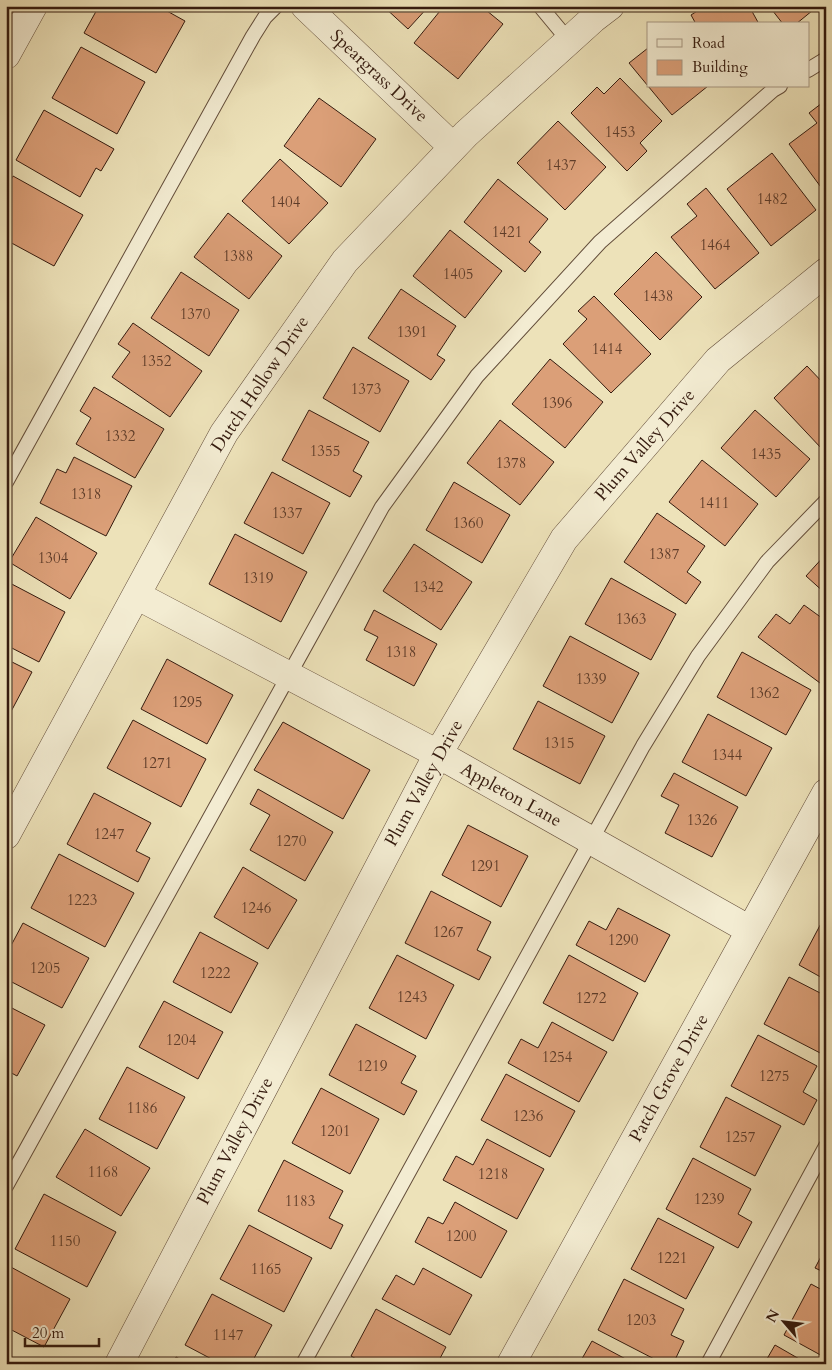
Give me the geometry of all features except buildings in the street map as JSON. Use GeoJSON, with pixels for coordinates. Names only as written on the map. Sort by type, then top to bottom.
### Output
{"type":"FeatureCollection","features":[{"type":"Feature","properties":{"kind":"street","name":"Speargrass Drive"},"geometry":{"type":"LineString","coordinates":[[305,6],[453,146]]}},
{"type":"Feature","properties":{"kind":"street","name":"Dutch Hollow Drive"},"geometry":{"type":"LineString","coordinates":[[6,836],[224,433],[345,261],[453,146],[593,19],[610,6]]}},
{"type":"Feature","properties":{"kind":"street"},"geometry":{"type":"LineString","coordinates":[[6,55],[20,17]]}},
{"type":"Feature","properties":{"kind":"street","name":"Plum Valley Drive"},"geometry":{"type":"LineString","coordinates":[[119,1364],[438,754],[564,539],[718,360],[826,272]]}},
{"type":"Feature","properties":{"kind":"street","name":"Appleton Lane"},"geometry":{"type":"LineString","coordinates":[[136,595],[438,754],[750,930]]}},
{"type":"Feature","properties":{"kind":"street","name":"Patch Grove Drive"},"geometry":{"type":"LineString","coordinates":[[511,1364],[826,793]]}},
{"type":"Feature","properties":{"kind":"lane"},"geometry":{"type":"LineString","coordinates":[[6,482],[253,36],[265,17],[276,6]]}},
{"type":"Feature","properties":{"kind":"lane"},"geometry":{"type":"LineString","coordinates":[[540,6],[569,41]]}},
{"type":"Feature","properties":{"kind":"lane"},"geometry":{"type":"LineString","coordinates":[[810,69],[826,59]]}},
{"type":"Feature","properties":{"kind":"lane"},"geometry":{"type":"LineString","coordinates":[[6,1186],[382,507],[477,376],[600,242],[776,88]]}},
{"type":"Feature","properties":{"kind":"lane"},"geometry":{"type":"LineString","coordinates":[[303,1364],[644,746],[698,656],[767,562],[826,501]]}},
{"type":"Feature","properties":{"kind":"lane"},"geometry":{"type":"LineString","coordinates":[[708,1364],[826,1146]]}}]}
